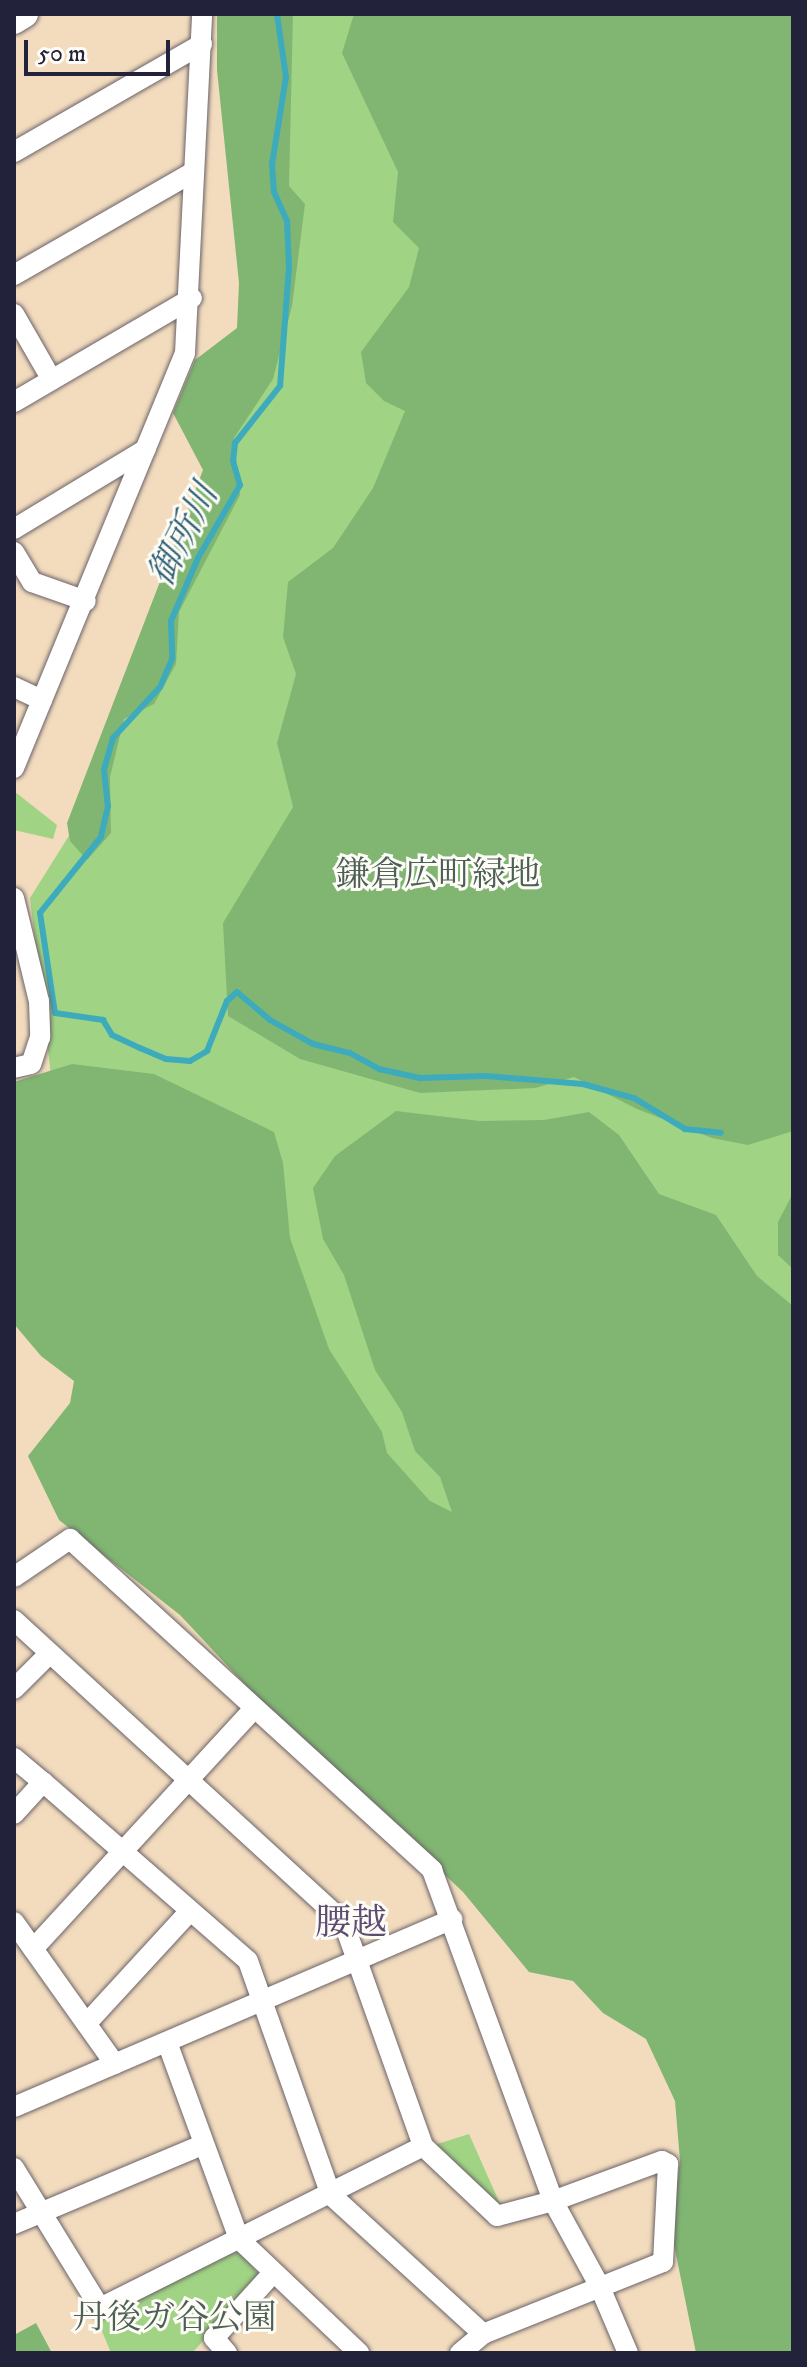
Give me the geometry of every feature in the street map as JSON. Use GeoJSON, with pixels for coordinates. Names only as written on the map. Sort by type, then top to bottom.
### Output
{"type":"FeatureCollection","features":[{"type":"Feature","properties":{"kind":"street"},"geometry":{"type":"LineString","coordinates":[[14,21],[25,14]]}},
{"type":"Feature","properties":{"kind":"street"},"geometry":{"type":"LineString","coordinates":[[14,768],[86,601],[185,353],[192,298],[193,172],[202,14]]}},
{"type":"Feature","properties":{"kind":"street"},"geometry":{"type":"LineString","coordinates":[[14,152],[202,44]]}},
{"type":"Feature","properties":{"kind":"street"},"geometry":{"type":"LineString","coordinates":[[14,275],[193,172]]}},
{"type":"Feature","properties":{"kind":"street"},"geometry":{"type":"LineString","coordinates":[[14,402],[192,298]]}},
{"type":"Feature","properties":{"kind":"street"},"geometry":{"type":"LineString","coordinates":[[14,314],[52,380]]}},
{"type":"Feature","properties":{"kind":"street"},"geometry":{"type":"LineString","coordinates":[[14,529],[146,449]]}},
{"type":"Feature","properties":{"kind":"street"},"geometry":{"type":"LineString","coordinates":[[14,552],[32,582],[86,601]]}},
{"type":"Feature","properties":{"kind":"street"},"geometry":{"type":"LineString","coordinates":[[14,687],[42,700]]}},
{"type":"Feature","properties":{"kind":"street"},"geometry":{"type":"LineString","coordinates":[[14,898],[23,980],[40,1037],[31,1064],[14,1068]]}},
{"type":"Feature","properties":{"kind":"street"},"geometry":{"type":"LineString","coordinates":[[14,1577],[70,1539],[432,1870],[553,2201],[599,2285],[628,2353]]}},
{"type":"Feature","properties":{"kind":"street"},"geometry":{"type":"LineString","coordinates":[[14,1620],[343,1921],[423,2146],[497,2216],[553,2201],[662,2161],[668,2164],[663,2262],[599,2285],[483,2334],[460,2353]]}},
{"type":"Feature","properties":{"kind":"street"},"geometry":{"type":"LineString","coordinates":[[14,1689],[49,1654]]}},
{"type":"Feature","properties":{"kind":"street"},"geometry":{"type":"LineString","coordinates":[[33,1949],[254,1709]]}},
{"type":"Feature","properties":{"kind":"street"},"geometry":{"type":"LineString","coordinates":[[14,1758],[124,1850],[248,1961],[331,2195],[483,2334]]}},
{"type":"Feature","properties":{"kind":"street"},"geometry":{"type":"LineString","coordinates":[[14,1814],[43,1782]]}},
{"type":"Feature","properties":{"kind":"street"},"geometry":{"type":"LineString","coordinates":[[87,2023],[190,1911]]}},
{"type":"Feature","properties":{"kind":"street"},"geometry":{"type":"LineString","coordinates":[[14,2107],[452,1919]]}},
{"type":"Feature","properties":{"kind":"street"},"geometry":{"type":"LineString","coordinates":[[14,1922],[115,2064]]}},
{"type":"Feature","properties":{"kind":"street"},"geometry":{"type":"LineString","coordinates":[[167,2042],[202,2145],[239,2239],[272,2274],[359,2353]]}},
{"type":"Feature","properties":{"kind":"street"},"geometry":{"type":"LineString","coordinates":[[14,2224],[202,2145]]}},
{"type":"Feature","properties":{"kind":"street"},"geometry":{"type":"LineString","coordinates":[[14,2168],[100,2308],[331,2195],[423,2146]]}},
{"type":"Feature","properties":{"kind":"street"},"geometry":{"type":"LineString","coordinates":[[227,2353],[214,2338],[272,2274]]}},
{"type":"Feature","properties":{"kind":"green space"},"geometry":{"type":"Polygon","coordinates":[[[217,14],[293,14],[289,186],[305,204],[292,306],[273,379],[234,438],[240,495],[179,612],[176,664],[154,704],[124,719],[110,777],[111,833],[87,860],[70,841],[67,823],[203,470],[173,413],[195,360],[237,328],[239,283],[217,70],[217,14]]]}},
{"type":"Feature","properties":{"kind":"green space","name":"鎌倉広町緑地"},"geometry":{"type":"Polygon","coordinates":[[[266,14],[793,14],[793,2353],[700,2071],[52,1084],[30,898],[90,802],[203,501],[242,315],[266,14]]]}},
{"type":"Feature","properties":{"kind":"green space"},"geometry":{"type":"Polygon","coordinates":[[[354,14],[793,14],[793,1131],[748,1145],[712,1138],[637,1109],[574,1077],[535,1088],[420,1093],[300,1059],[228,1016],[223,923],[293,807],[277,743],[296,674],[283,637],[288,582],[333,548],[373,488],[405,411],[384,401],[366,383],[361,352],[409,287],[419,248],[393,222],[398,172],[342,53],[354,14]]]}},
{"type":"Feature","properties":{"kind":"green space"},"geometry":{"type":"Polygon","coordinates":[[[14,791],[57,825],[53,839],[14,830],[14,791]]]}},
{"type":"Feature","properties":{"kind":"green space"},"geometry":{"type":"Polygon","coordinates":[[[72,1064],[154,1074],[274,1132],[283,1163],[290,1238],[329,1349],[382,1432],[387,1453],[430,1501],[452,1512],[440,1477],[415,1451],[402,1412],[375,1370],[344,1275],[323,1239],[313,1188],[335,1156],[396,1111],[480,1121],[544,1120],[589,1112],[619,1135],[659,1194],[716,1215],[757,1276],[793,1306],[793,2353],[696,2353],[671,2230],[680,2161],[675,2101],[646,2039],[603,2013],[573,1981],[529,1972],[463,1892],[267,1708],[180,1615],[59,1520],[28,1456],[70,1403],[74,1381],[41,1356],[14,1324],[14,1082],[72,1064]]]}},
{"type":"Feature","properties":{"kind":"green space"},"geometry":{"type":"Polygon","coordinates":[[[793,1193],[793,1269],[778,1255],[778,1222],[793,1193]]]}},
{"type":"Feature","properties":{"kind":"green space"},"geometry":{"type":"Polygon","coordinates":[[[469,2134],[501,2206],[434,2145],[469,2134]]]}},
{"type":"Feature","properties":{"kind":"green space","name":"丹後ガ谷公園"},"geometry":{"type":"Polygon","coordinates":[[[231,2252],[243,2254],[261,2278],[192,2353],[111,2353],[97,2319],[231,2252]]]}},
{"type":"Feature","properties":{"kind":"green space"},"geometry":{"type":"Polygon","coordinates":[[[36,2323],[52,2353],[14,2353],[14,2335],[36,2323]]]}},
{"type":"Feature","properties":{"kind":"waterway","name":"御所川"},"geometry":{"type":"LineString","coordinates":[[277,14],[286,77],[272,164],[274,192],[287,221],[289,267],[280,386],[235,443],[233,461],[240,485],[198,558],[171,621],[172,659],[160,687],[113,738],[104,770],[108,806],[101,837],[40,913],[55,1013],[103,1020],[112,1035],[166,1059],[190,1061],[207,1051],[227,1001],[237,992],[270,1020],[313,1044],[350,1053],[379,1069],[420,1078],[486,1076],[583,1084],[634,1098],[685,1129],[721,1133]]}},
{"type":"Feature","properties":{"kind":"district","name":"腰越"},"geometry":{"type":"Point","coordinates":[351,1924]}}]}
